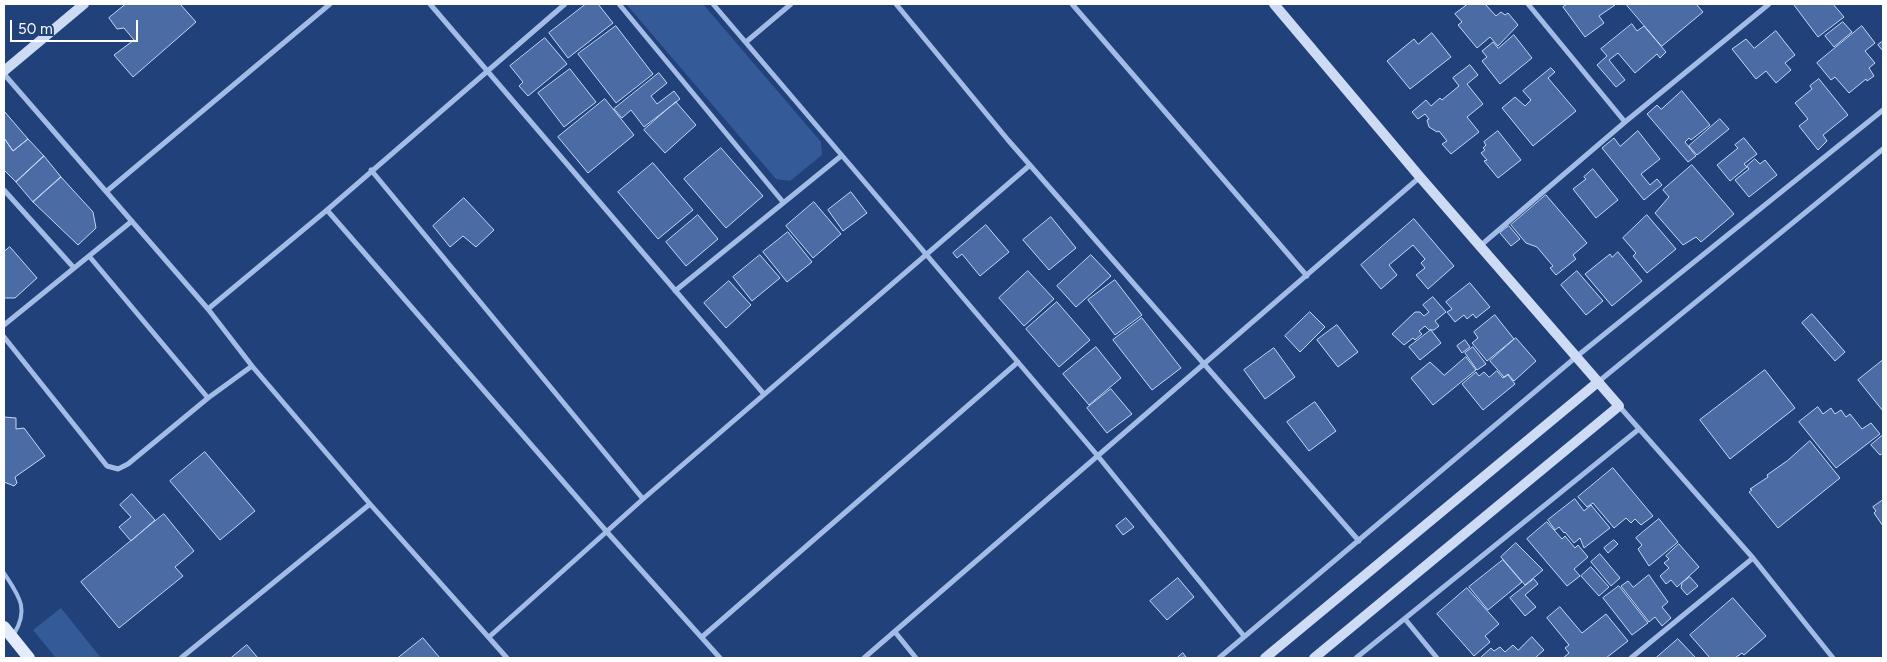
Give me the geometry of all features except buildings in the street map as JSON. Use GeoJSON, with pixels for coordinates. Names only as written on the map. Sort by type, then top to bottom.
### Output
{"type":"FeatureCollection","features":[{"type":"Feature","properties":{"kind":"main road"},"geometry":{"type":"LineString","coordinates":[[4,627],[29,658]]}},
{"type":"Feature","properties":{"kind":"street"},"geometry":{"type":"LineString","coordinates":[[107,191],[330,4]]}},
{"type":"Feature","properties":{"kind":"street"},"geometry":{"type":"LineString","coordinates":[[430,4],[763,393]]}},
{"type":"Feature","properties":{"kind":"street"},"geometry":{"type":"LineString","coordinates":[[208,309],[327,210],[565,4]]}},
{"type":"Feature","properties":{"kind":"street"},"geometry":{"type":"LineString","coordinates":[[620,4],[783,202]]}},
{"type":"Feature","properties":{"kind":"street"},"geometry":{"type":"LineString","coordinates":[[713,4],[1097,455],[1244,636]]}},
{"type":"Feature","properties":{"kind":"street"},"geometry":{"type":"LineString","coordinates":[[746,42],[791,4]]}},
{"type":"Feature","properties":{"kind":"street"},"geometry":{"type":"LineString","coordinates":[[896,4],[1030,165],[1205,362],[1359,541]]}},
{"type":"Feature","properties":{"kind":"street"},"geometry":{"type":"LineString","coordinates":[[1072,4],[1307,276]]}},
{"type":"Feature","properties":{"kind":"street"},"geometry":{"type":"LineString","coordinates":[[1274,4],[1576,358],[1753,558],[1833,658]]}},
{"type":"Feature","properties":{"kind":"street"},"geometry":{"type":"LineString","coordinates":[[1528,4],[1625,122]]}},
{"type":"Feature","properties":{"kind":"street"},"geometry":{"type":"LineString","coordinates":[[1480,246],[1625,122],[1769,4]]}},
{"type":"Feature","properties":{"kind":"street"},"geometry":{"type":"LineString","coordinates":[[79,5],[4,73],[208,309],[252,366],[370,504],[507,658]]}},
{"type":"Feature","properties":{"kind":"street"},"geometry":{"type":"LineString","coordinates":[[1218,658],[1576,358],[1883,110]]}},
{"type":"Feature","properties":{"kind":"street"},"geometry":{"type":"LineString","coordinates":[[1265,658],[1883,149]]}},
{"type":"Feature","properties":{"kind":"street"},"geometry":{"type":"LineString","coordinates":[[675,291],[841,156]]}},
{"type":"Feature","properties":{"kind":"street"},"geometry":{"type":"LineString","coordinates":[[489,637],[607,532],[642,498],[1030,165]]}},
{"type":"Feature","properties":{"kind":"street"},"geometry":{"type":"LineString","coordinates":[[371,170],[642,498]]}},
{"type":"Feature","properties":{"kind":"street"},"geometry":{"type":"LineString","coordinates":[[864,658],[1420,177]]}},
{"type":"Feature","properties":{"kind":"street"},"geometry":{"type":"LineString","coordinates":[[4,190],[74,268]]}},
{"type":"Feature","properties":{"kind":"street"},"geometry":{"type":"LineString","coordinates":[[327,210],[607,532],[720,658]]}},
{"type":"Feature","properties":{"kind":"street"},"geometry":{"type":"LineString","coordinates":[[5,321],[132,221]]}},
{"type":"Feature","properties":{"kind":"street"},"geometry":{"type":"LineString","coordinates":[[89,256],[208,398]]}},
{"type":"Feature","properties":{"kind":"street"},"geometry":{"type":"LineString","coordinates":[[4,337],[107,466],[118,469],[128,464],[208,398],[252,366]]}},
{"type":"Feature","properties":{"kind":"street"},"geometry":{"type":"LineString","coordinates":[[702,637],[1018,362]]}},
{"type":"Feature","properties":{"kind":"street"},"geometry":{"type":"LineString","coordinates":[[1314,658],[1619,406]]}},
{"type":"Feature","properties":{"kind":"street"},"geometry":{"type":"LineString","coordinates":[[1356,658],[1639,429]]}},
{"type":"Feature","properties":{"kind":"street"},"geometry":{"type":"LineString","coordinates":[[181,658],[370,504]]}},
{"type":"Feature","properties":{"kind":"street"},"geometry":{"type":"LineString","coordinates":[[1631,658],[1753,558]]}},
{"type":"Feature","properties":{"kind":"street"},"geometry":{"type":"LineString","coordinates":[[1405,619],[1437,658]]}},
{"type":"Feature","properties":{"kind":"street"},"geometry":{"type":"LineString","coordinates":[[894,632],[916,658]]}},
{"type":"Feature","properties":{"kind":"lane"},"geometry":{"type":"LineString","coordinates":[[4,573],[21,599],[22,614],[12,638]]}},
{"type":"Feature","properties":{"kind":"shaded area"},"geometry":{"type":"Polygon","coordinates":[[[626,4],[703,4],[821,142],[822,155],[790,181],[776,179],[626,4]]]}},
{"type":"Feature","properties":{"kind":"shaded area"},"geometry":{"type":"Polygon","coordinates":[[[61,608],[101,658],[56,658],[33,630],[61,608]]]}}]}
